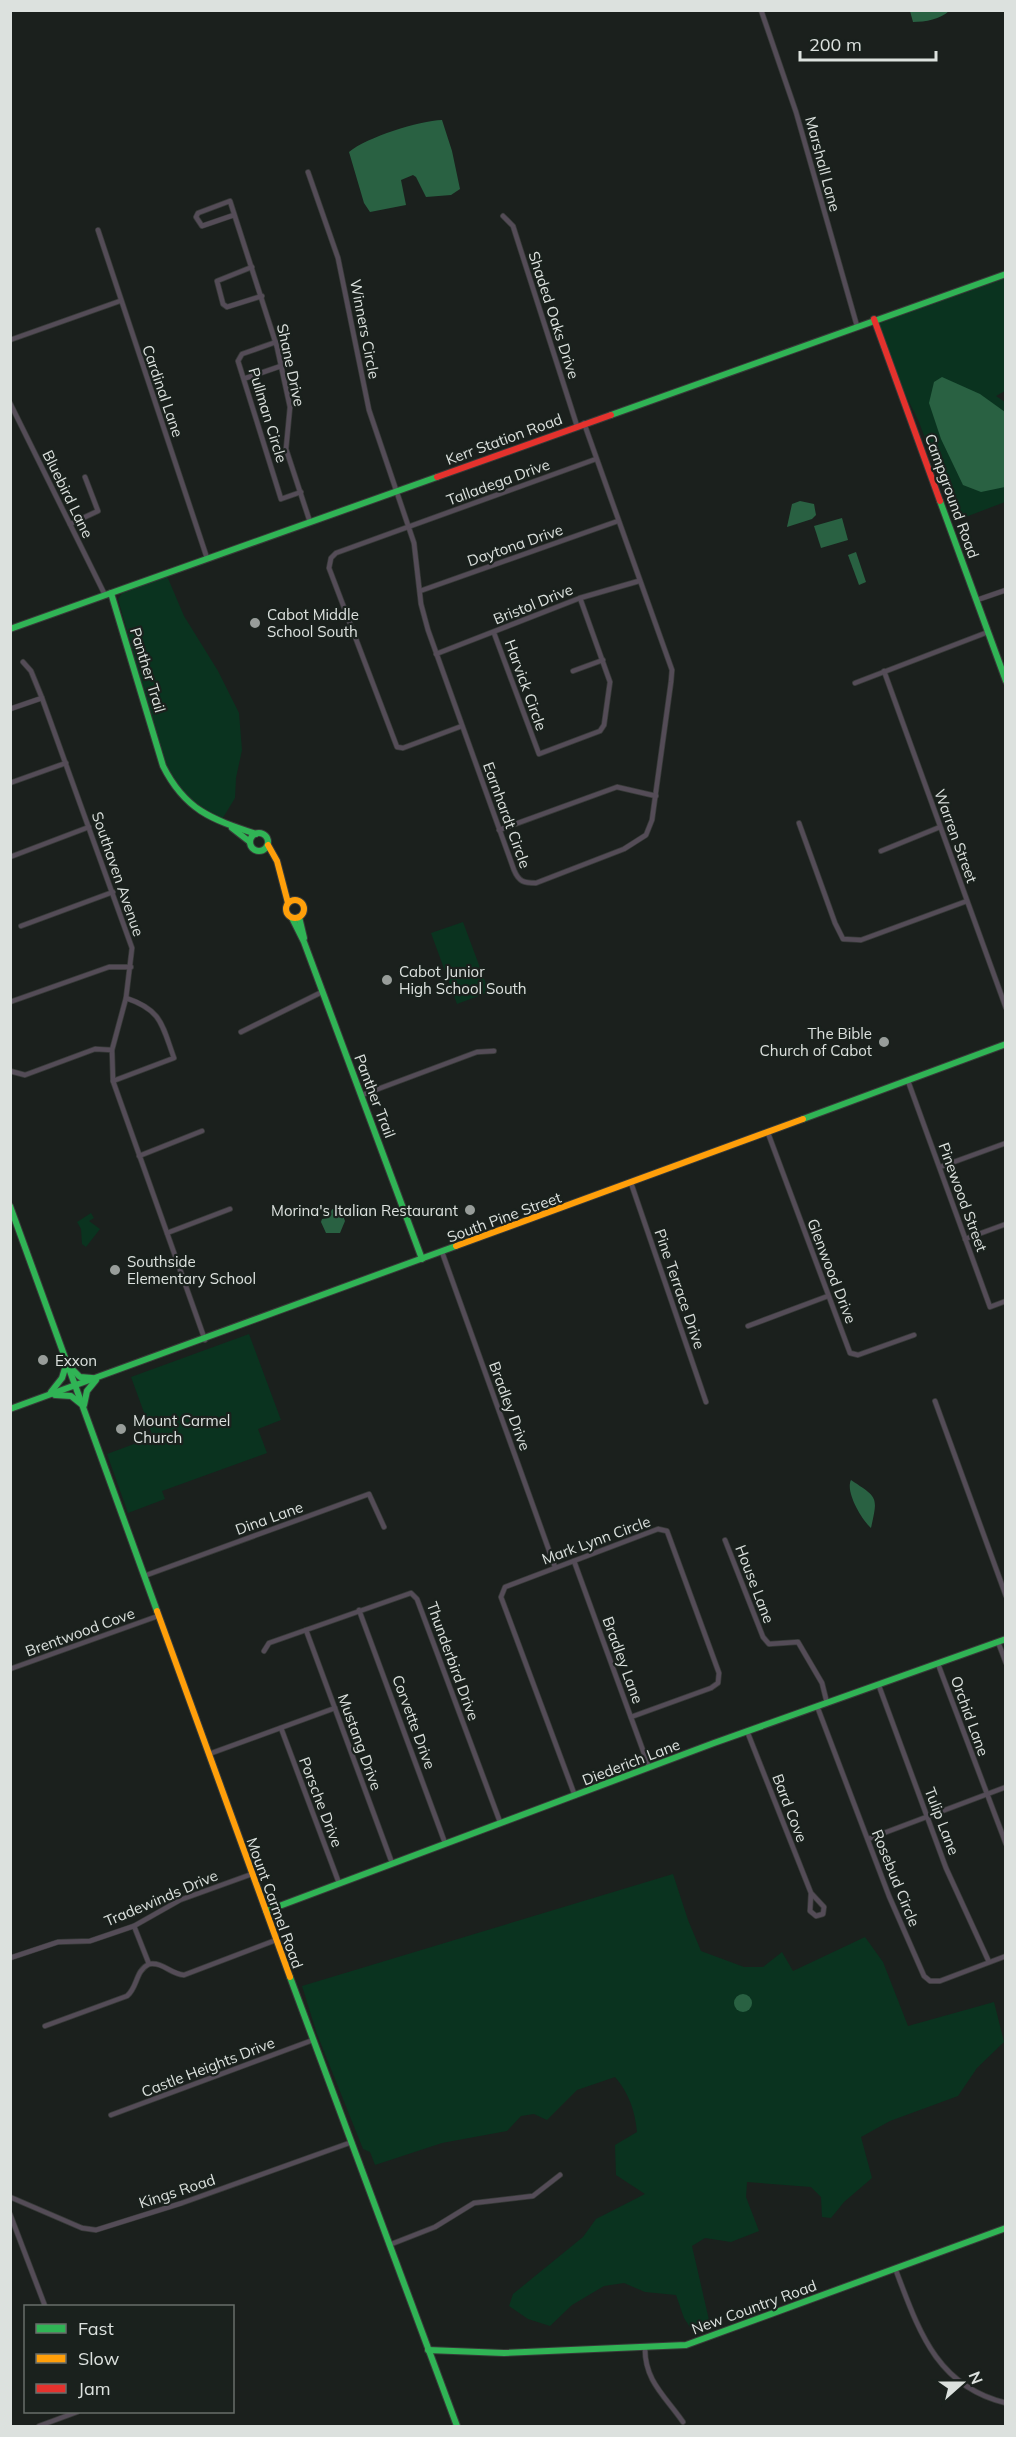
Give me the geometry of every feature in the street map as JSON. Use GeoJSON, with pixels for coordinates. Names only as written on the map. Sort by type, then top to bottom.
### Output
{"type":"FeatureCollection","features":[{"type":"Feature","properties":{"kind":"street","name":"Marshall Lane"},"geometry":{"type":"LineString","coordinates":[[761,10],[796,112],[857,326]]}},
{"type":"Feature","properties":{"kind":"street","name":"Winners Circle"},"geometry":{"type":"LineString","coordinates":[[308,172],[338,258],[369,410],[396,491]]}},
{"type":"Feature","properties":{"kind":"street"},"geometry":{"type":"LineString","coordinates":[[230,201],[234,215],[202,226],[196,217],[198,213],[230,201]]}},
{"type":"Feature","properties":{"kind":"street","name":"Shane Drive"},"geometry":{"type":"LineString","coordinates":[[234,215],[276,342],[291,407],[286,449],[310,522]]}},
{"type":"Feature","properties":{"kind":"street","name":"Shaded Oaks Drive"},"geometry":{"type":"LineString","coordinates":[[503,216],[513,226],[580,425]]}},
{"type":"Feature","properties":{"kind":"street","name":"Cardinal Lane"},"geometry":{"type":"LineString","coordinates":[[99,230],[120,301],[207,558]]}},
{"type":"Feature","properties":{"kind":"street"},"geometry":{"type":"LineString","coordinates":[[252,267],[217,281],[223,304],[227,308],[262,296]]}},
{"type":"Feature","properties":{"kind":"street","name":"Kerr Station Road"},"geometry":{"type":"LineString","coordinates":[[10,629],[1005,274]]}},
{"type":"Feature","properties":{"kind":"street"},"geometry":{"type":"LineString","coordinates":[[10,340],[120,301]]}},
{"type":"Feature","properties":{"kind":"street","name":"Campground Road"},"geometry":{"type":"LineString","coordinates":[[874,320],[1005,681]]}},
{"type":"Feature","properties":{"kind":"street","name":"Pullman Circle"},"geometry":{"type":"LineString","coordinates":[[276,342],[242,354],[238,361],[246,378],[248,394],[281,499],[301,492]]}},
{"type":"Feature","properties":{"kind":"street"},"geometry":{"type":"LineString","coordinates":[[246,378],[281,366]]}},
{"type":"Feature","properties":{"kind":"street","name":"Bluebird Lane"},"geometry":{"type":"LineString","coordinates":[[10,403],[70,524],[108,594]]}},
{"type":"Feature","properties":{"kind":"street","name":"Earnhardt Circle"},"geometry":{"type":"LineString","coordinates":[[396,491],[418,563],[421,604],[436,654],[518,879],[524,883],[536,884],[637,841],[646,835],[652,820],[656,796],[672,670],[596,459],[580,425]]}},
{"type":"Feature","properties":{"kind":"street","name":"Talladega Drive"},"geometry":{"type":"LineString","coordinates":[[462,726],[404,748],[397,747],[329,568],[331,558],[336,553],[596,459]]}},
{"type":"Feature","properties":{"kind":"street"},"geometry":{"type":"LineString","coordinates":[[70,524],[98,511],[85,477]]}},
{"type":"Feature","properties":{"kind":"street","name":"Daytona Drive"},"geometry":{"type":"LineString","coordinates":[[420,591],[618,521]]}},
{"type":"Feature","properties":{"kind":"street","name":"Bristol Drive"},"geometry":{"type":"LineString","coordinates":[[436,654],[580,598],[639,581]]}},
{"type":"Feature","properties":{"kind":"street"},"geometry":{"type":"LineString","coordinates":[[977,600],[1005,590]]}},
{"type":"Feature","properties":{"kind":"street","name":"Panther Trail"},"geometry":{"type":"LineString","coordinates":[[108,594],[163,766],[172,787],[184,802],[206,816],[232,828],[256,834]]}},
{"type":"Feature","properties":{"kind":"street","name":"Harvick Circle"},"geometry":{"type":"LineString","coordinates":[[494,633],[539,754],[603,728],[610,682],[580,598]]}},
{"type":"Feature","properties":{"kind":"street"},"geometry":{"type":"LineString","coordinates":[[855,684],[988,632]]}},
{"type":"Feature","properties":{"kind":"street"},"geometry":{"type":"LineString","coordinates":[[573,671],[603,660]]}},
{"type":"Feature","properties":{"kind":"street","name":"Southaven Avenue"},"geometry":{"type":"LineString","coordinates":[[23,662],[31,671],[42,698],[132,948],[126,998],[112,1050],[113,1081],[206,1340]]}},
{"type":"Feature","properties":{"kind":"street","name":"Warren Street"},"geometry":{"type":"LineString","coordinates":[[884,671],[1005,1008]]}},
{"type":"Feature","properties":{"kind":"street"},"geometry":{"type":"LineString","coordinates":[[10,709],[42,698]]}},
{"type":"Feature","properties":{"kind":"street"},"geometry":{"type":"LineString","coordinates":[[10,783],[66,763]]}},
{"type":"Feature","properties":{"kind":"street"},"geometry":{"type":"LineString","coordinates":[[499,830],[616,787],[656,796]]}},
{"type":"Feature","properties":{"kind":"street"},"geometry":{"type":"LineString","coordinates":[[799,823],[835,923],[843,939],[861,940],[967,901]]}},
{"type":"Feature","properties":{"kind":"street"},"geometry":{"type":"LineString","coordinates":[[10,857],[89,827]]}},
{"type":"Feature","properties":{"kind":"street"},"geometry":{"type":"LineString","coordinates":[[881,851],[940,827]]}},
{"type":"Feature","properties":{"kind":"street","name":"Panther Trail"},"geometry":{"type":"LineString","coordinates":[[232,828],[250,842]]}},
{"type":"Feature","properties":{"kind":"street"},"geometry":{"type":"LineString","coordinates":[[265,848],[255,850],[250,842],[256,834],[265,836],[265,848],[277,861],[292,902],[303,906],[295,917],[286,910],[292,902]]}},
{"type":"Feature","properties":{"kind":"street"},"geometry":{"type":"LineString","coordinates":[[21,926],[113,892]]}},
{"type":"Feature","properties":{"kind":"street","name":"Panther Trail"},"geometry":{"type":"LineString","coordinates":[[295,917],[422,1259]]}},
{"type":"Feature","properties":{"kind":"street"},"geometry":{"type":"LineString","coordinates":[[10,1002],[109,967],[131,967]]}},
{"type":"Feature","properties":{"kind":"street"},"geometry":{"type":"LineString","coordinates":[[241,1032],[322,992]]}},
{"type":"Feature","properties":{"kind":"street"},"geometry":{"type":"LineString","coordinates":[[113,1081],[174,1058],[158,1017],[151,1009],[126,998]]}},
{"type":"Feature","properties":{"kind":"street","name":"South Pine Street"},"geometry":{"type":"LineString","coordinates":[[10,1409],[206,1340],[1005,1044]]}},
{"type":"Feature","properties":{"kind":"street"},"geometry":{"type":"LineString","coordinates":[[10,1071],[25,1075],[95,1049],[112,1050]]}},
{"type":"Feature","properties":{"kind":"street"},"geometry":{"type":"LineString","coordinates":[[362,1095],[477,1052],[494,1051]]}},
{"type":"Feature","properties":{"kind":"street","name":"Pinewood Street"},"geometry":{"type":"LineString","coordinates":[[908,1080],[990,1307],[1005,1301]]}},
{"type":"Feature","properties":{"kind":"street"},"geometry":{"type":"LineString","coordinates":[[139,1156],[202,1131]]}},
{"type":"Feature","properties":{"kind":"street","name":"Glenwood Drive"},"geometry":{"type":"LineString","coordinates":[[768,1133],[828,1296],[852,1354],[858,1355],[914,1335]]}},
{"type":"Feature","properties":{"kind":"street"},"geometry":{"type":"LineString","coordinates":[[940,1167],[1005,1143]]}},
{"type":"Feature","properties":{"kind":"street","name":"Pine Terrace Drive"},"geometry":{"type":"LineString","coordinates":[[630,1183],[706,1402]]}},
{"type":"Feature","properties":{"kind":"street","name":"Mount Carmel Road"},"geometry":{"type":"LineString","coordinates":[[10,1206],[276,1940],[457,2427]]}},
{"type":"Feature","properties":{"kind":"street"},"geometry":{"type":"LineString","coordinates":[[167,1233],[230,1209]]}},
{"type":"Feature","properties":{"kind":"street"},"geometry":{"type":"LineString","coordinates":[[965,1239],[1005,1224]]}},
{"type":"Feature","properties":{"kind":"street","name":"Bradley Drive"},"geometry":{"type":"LineString","coordinates":[[442,1252],[555,1567]]}},
{"type":"Feature","properties":{"kind":"street"},"geometry":{"type":"LineString","coordinates":[[748,1326],[828,1296]]}},
{"type":"Feature","properties":{"kind":"street"},"geometry":{"type":"LineString","coordinates":[[49,1395],[60,1382],[67,1362],[80,1377],[97,1379]]}},
{"type":"Feature","properties":{"kind":"street"},"geometry":{"type":"LineString","coordinates":[[84,1409],[87,1391],[97,1379]]}},
{"type":"Feature","properties":{"kind":"street"},"geometry":{"type":"LineString","coordinates":[[49,1395],[71,1396],[84,1409]]}},
{"type":"Feature","properties":{"kind":"street"},"geometry":{"type":"LineString","coordinates":[[934,1401],[1005,1596]]}},
{"type":"Feature","properties":{"kind":"street","name":"Dina Lane"},"geometry":{"type":"LineString","coordinates":[[144,1576],[369,1494],[384,1527]]}},
{"type":"Feature","properties":{"kind":"street","name":"Mark Lynn Circle"},"geometry":{"type":"LineString","coordinates":[[575,1796],[501,1597],[505,1587],[658,1529],[667,1531],[719,1673],[718,1683],[711,1688],[631,1717]]}},
{"type":"Feature","properties":{"kind":"street","name":"House Lane"},"geometry":{"type":"LineString","coordinates":[[725,1540],[763,1637],[769,1644],[798,1642],[822,1683],[827,1703]]}},
{"type":"Feature","properties":{"kind":"street","name":"Bradley Lane"},"geometry":{"type":"LineString","coordinates":[[574,1561],[650,1767]]}},
{"type":"Feature","properties":{"kind":"street","name":"Thunderbird Drive"},"geometry":{"type":"LineString","coordinates":[[264,1651],[269,1643],[405,1593],[411,1593],[417,1599],[500,1822]]}},
{"type":"Feature","properties":{"kind":"street","name":"Corvette Drive"},"geometry":{"type":"LineString","coordinates":[[359,1610],[445,1843]]}},
{"type":"Feature","properties":{"kind":"street","name":"Brentwood Cove"},"geometry":{"type":"LineString","coordinates":[[10,1669],[158,1617]]}},
{"type":"Feature","properties":{"kind":"street","name":"Mustang Drive"},"geometry":{"type":"LineString","coordinates":[[306,1630],[392,1863]]}},
{"type":"Feature","properties":{"kind":"street","name":"Diederich Lane"},"geometry":{"type":"LineString","coordinates":[[266,1911],[747,1731],[879,1686],[1005,1639]]}},
{"type":"Feature","properties":{"kind":"street"},"geometry":{"type":"LineString","coordinates":[[998,1642],[1005,1663]]}},
{"type":"Feature","properties":{"kind":"street","name":"Orchid Lane"},"geometry":{"type":"LineString","coordinates":[[938,1664],[1005,1844]]}},
{"type":"Feature","properties":{"kind":"street","name":"Tulip Lane"},"geometry":{"type":"LineString","coordinates":[[879,1686],[946,1868],[989,1962]]}},
{"type":"Feature","properties":{"kind":"street","name":"Rosebud Circle"},"geometry":{"type":"LineString","coordinates":[[817,1706],[924,1976],[930,1981],[940,1981],[1005,1956]]}},
{"type":"Feature","properties":{"kind":"street"},"geometry":{"type":"LineString","coordinates":[[209,1754],[335,1708]]}},
{"type":"Feature","properties":{"kind":"street","name":"Porsche Drive"},"geometry":{"type":"LineString","coordinates":[[281,1728],[339,1884]]}},
{"type":"Feature","properties":{"kind":"street","name":"Bard Cove"},"geometry":{"type":"LineString","coordinates":[[747,1731],[811,1893],[824,1907],[823,1914],[816,1916],[810,1911],[811,1893]]}},
{"type":"Feature","properties":{"kind":"street"},"geometry":{"type":"LineString","coordinates":[[868,1839],[1005,1787]]}},
{"type":"Feature","properties":{"kind":"street","name":"Tradewinds Drive"},"geometry":{"type":"LineString","coordinates":[[10,1958],[58,1942],[90,1941],[134,1926],[180,1900],[252,1874]]}},
{"type":"Feature","properties":{"kind":"street"},"geometry":{"type":"LineString","coordinates":[[134,1926],[149,1964]]}},
{"type":"Feature","properties":{"kind":"street"},"geometry":{"type":"LineString","coordinates":[[45,2026],[128,1996],[134,1991],[140,1971],[149,1964],[162,1964],[175,1974],[184,1975],[276,1940]]}},
{"type":"Feature","properties":{"kind":"street","name":"Castle Heights Drive"},"geometry":{"type":"LineString","coordinates":[[111,2115],[313,2040]]}},
{"type":"Feature","properties":{"kind":"street","name":"Kings Road"},"geometry":{"type":"LineString","coordinates":[[10,2197],[82,2228],[96,2230],[182,2203],[352,2142]]}},
{"type":"Feature","properties":{"kind":"street"},"geometry":{"type":"LineString","coordinates":[[389,2244],[435,2227],[474,2203],[533,2196],[560,2175]]}},
{"type":"Feature","properties":{"kind":"street"},"geometry":{"type":"LineString","coordinates":[[10,2214],[44,2305]]}},
{"type":"Feature","properties":{"kind":"street","name":"New Country Road"},"geometry":{"type":"LineString","coordinates":[[428,2350],[504,2353],[645,2349],[686,2345],[1005,2228]]}},
{"type":"Feature","properties":{"kind":"street"},"geometry":{"type":"LineString","coordinates":[[895,2268],[921,2336],[931,2352],[963,2384],[980,2394],[1005,2403]]}},
{"type":"Feature","properties":{"kind":"street"},"geometry":{"type":"LineString","coordinates":[[645,2349],[649,2376],[683,2422]]}},
{"type":"Feature","properties":{"kind":"street"},"geometry":{"type":"LineString","coordinates":[[39,2427],[74,2413]]}},
{"type":"Feature","properties":{"kind":"shaded area"},"geometry":{"type":"Polygon","coordinates":[[[910,10],[949,11],[932,20],[913,22],[910,10]]]}},
{"type":"Feature","properties":{"kind":"shaded area"},"geometry":{"type":"Polygon","coordinates":[[[442,120],[452,151],[460,189],[451,195],[426,197],[413,175],[401,180],[406,205],[370,212],[364,203],[349,152],[357,146],[394,131],[420,123],[442,120]]]}},
{"type":"Feature","properties":{"kind":"shaded area"},"geometry":{"type":"Polygon","coordinates":[[[1005,278],[1005,391],[996,396],[1005,402],[1005,502],[955,521],[919,422],[891,365],[874,319],[1005,278]]]}},
{"type":"Feature","properties":{"kind":"shaded area"},"geometry":{"type":"Polygon","coordinates":[[[942,377],[980,394],[1005,412],[1005,487],[981,492],[963,485],[941,439],[929,403],[934,382],[942,377]]]}},
{"type":"Feature","properties":{"kind":"shaded area"},"geometry":{"type":"Polygon","coordinates":[[[800,501],[814,504],[816,515],[812,519],[787,527],[792,504],[800,501]]]}},
{"type":"Feature","properties":{"kind":"shaded area"},"geometry":{"type":"Polygon","coordinates":[[[842,518],[848,540],[821,548],[814,526],[842,518]]]}},
{"type":"Feature","properties":{"kind":"shaded area"},"geometry":{"type":"Polygon","coordinates":[[[856,552],[866,582],[859,585],[848,555],[856,552]]]}},
{"type":"Feature","properties":{"kind":"shaded area"},"geometry":{"type":"Polygon","coordinates":[[[167,576],[184,616],[218,671],[239,713],[242,750],[236,778],[235,798],[221,821],[183,797],[167,772],[118,599],[123,592],[167,576]]]}},
{"type":"Feature","properties":{"kind":"shaded area"},"geometry":{"type":"Polygon","coordinates":[[[463,922],[489,992],[457,1004],[431,933],[463,922]]]}},
{"type":"Feature","properties":{"kind":"shaded area"},"geometry":{"type":"Polygon","coordinates":[[[332,1209],[342,1213],[345,1221],[340,1233],[326,1233],[321,1222],[322,1219],[329,1218],[332,1209]]]}},
{"type":"Feature","properties":{"kind":"shaded area"},"geometry":{"type":"Polygon","coordinates":[[[91,1213],[94,1218],[89,1221],[100,1229],[86,1247],[82,1244],[81,1229],[77,1222],[91,1213]]]}},
{"type":"Feature","properties":{"kind":"shaded area"},"geometry":{"type":"Polygon","coordinates":[[[249,1334],[281,1420],[258,1429],[267,1453],[162,1491],[165,1499],[128,1513],[107,1454],[153,1437],[131,1377],[249,1334]]]}},
{"type":"Feature","properties":{"kind":"shaded area"},"geometry":{"type":"Polygon","coordinates":[[[851,1480],[874,1499],[875,1510],[871,1528],[863,1519],[852,1498],[851,1480]]]}},
{"type":"Feature","properties":{"kind":"shaded area"},"geometry":{"type":"Polygon","coordinates":[[[673,1874],[701,1951],[744,1967],[763,1967],[782,1952],[793,1971],[865,1937],[883,1962],[908,2026],[994,2002],[1004,2042],[977,2068],[958,2096],[890,2121],[861,2137],[872,2178],[844,2202],[831,2218],[822,2217],[821,2197],[811,2187],[747,2182],[746,2197],[759,2231],[731,2242],[705,2238],[692,2246],[709,2320],[694,2333],[684,2318],[676,2295],[645,2292],[624,2283],[604,2286],[572,2305],[550,2326],[528,2319],[509,2306],[513,2294],[583,2237],[596,2219],[645,2194],[616,2175],[615,2145],[637,2132],[635,2117],[620,2083],[615,2077],[577,2090],[547,2120],[534,2114],[521,2116],[507,2131],[442,2143],[375,2165],[370,2152],[363,2149],[317,2034],[302,1986],[673,1874]]]}},
{"type":"Feature","properties":{"kind":"shaded area"},"geometry":{"type":"Polygon","coordinates":[[[743,1994],[749,1997],[752,2003],[749,2009],[743,2012],[737,2009],[734,2003],[737,1997],[743,1994]]]}},
{"type":"Feature","properties":{"kind":"traffic: fast"},"geometry":{"type":"LineString","coordinates":[[611,415],[1006,274]]}},
{"type":"Feature","properties":{"kind":"traffic: fast"},"geometry":{"type":"LineString","coordinates":[[10,629],[437,477]]}},
{"type":"Feature","properties":{"kind":"traffic: fast"},"geometry":{"type":"LineString","coordinates":[[940,501],[1006,681]]}},
{"type":"Feature","properties":{"kind":"traffic: fast"},"geometry":{"type":"LineString","coordinates":[[111,593],[163,766],[171,781],[180,793],[201,811],[256,834]]}},
{"type":"Feature","properties":{"kind":"traffic: fast"},"geometry":{"type":"LineString","coordinates":[[232,828],[250,842]]}},
{"type":"Feature","properties":{"kind":"traffic: fast"},"geometry":{"type":"LineString","coordinates":[[259,833],[265,836],[268,842],[265,848],[259,851],[253,848],[250,842],[253,836],[259,833]]}},
{"type":"Feature","properties":{"kind":"traffic: fast"},"geometry":{"type":"LineString","coordinates":[[299,917],[304,938]]}},
{"type":"Feature","properties":{"kind":"traffic: fast"},"geometry":{"type":"LineString","coordinates":[[292,918],[304,942],[422,1259]]}},
{"type":"Feature","properties":{"kind":"traffic: fast"},"geometry":{"type":"LineString","coordinates":[[803,1119],[1006,1044]]}},
{"type":"Feature","properties":{"kind":"traffic: fast"},"geometry":{"type":"LineString","coordinates":[[10,1206],[157,1611]]}},
{"type":"Feature","properties":{"kind":"traffic: fast"},"geometry":{"type":"LineString","coordinates":[[10,1409],[456,1246]]}},
{"type":"Feature","properties":{"kind":"traffic: fast"},"geometry":{"type":"LineString","coordinates":[[51,1392],[62,1378],[67,1362]]}},
{"type":"Feature","properties":{"kind":"traffic: fast"},"geometry":{"type":"LineString","coordinates":[[70,1367],[80,1377],[92,1378]]}},
{"type":"Feature","properties":{"kind":"traffic: fast"},"geometry":{"type":"LineString","coordinates":[[84,1405],[87,1391],[96,1380]]}},
{"type":"Feature","properties":{"kind":"traffic: fast"},"geometry":{"type":"LineString","coordinates":[[55,1395],[71,1396],[81,1404]]}},
{"type":"Feature","properties":{"kind":"traffic: fast"},"geometry":{"type":"LineString","coordinates":[[266,1911],[714,1743],[1006,1639]]}},
{"type":"Feature","properties":{"kind":"traffic: fast"},"geometry":{"type":"LineString","coordinates":[[290,1977],[457,2426]]}},
{"type":"Feature","properties":{"kind":"traffic: fast"},"geometry":{"type":"LineString","coordinates":[[428,2350],[504,2353],[686,2345],[1006,2228]]}},
{"type":"Feature","properties":{"kind":"traffic: slow"},"geometry":{"type":"LineString","coordinates":[[268,845],[277,861],[288,903]]}},
{"type":"Feature","properties":{"kind":"traffic: slow"},"geometry":{"type":"LineString","coordinates":[[295,900],[301,903],[304,909],[301,915],[295,918],[289,915],[286,909],[289,903],[295,900]]}},
{"type":"Feature","properties":{"kind":"traffic: slow"},"geometry":{"type":"LineString","coordinates":[[456,1246],[803,1119]]}},
{"type":"Feature","properties":{"kind":"traffic: slow"},"geometry":{"type":"LineString","coordinates":[[157,1611],[290,1977]]}},
{"type":"Feature","properties":{"kind":"traffic: jam"},"geometry":{"type":"LineString","coordinates":[[874,319],[940,501]]}},
{"type":"Feature","properties":{"kind":"traffic: jam"},"geometry":{"type":"LineString","coordinates":[[437,477],[611,415]]}},
{"type":"Feature","properties":{"kind":"place","name":"Cabot Middle School South"},"geometry":{"type":"Point","coordinates":[255,623]}},
{"type":"Feature","properties":{"kind":"place","name":"Cabot Junior High School South"},"geometry":{"type":"Point","coordinates":[387,980]}},
{"type":"Feature","properties":{"kind":"place","name":"The Bible Church of Cabot"},"geometry":{"type":"Point","coordinates":[884,1042]}},
{"type":"Feature","properties":{"kind":"place","name":"Morina's Italian Restaurant"},"geometry":{"type":"Point","coordinates":[470,1210]}},
{"type":"Feature","properties":{"kind":"place","name":"Southside Elementary School"},"geometry":{"type":"Point","coordinates":[115,1270]}},
{"type":"Feature","properties":{"kind":"place","name":"Exxon"},"geometry":{"type":"Point","coordinates":[43,1360]}},
{"type":"Feature","properties":{"kind":"place","name":"Mount Carmel Church"},"geometry":{"type":"Point","coordinates":[121,1429]}}]}
